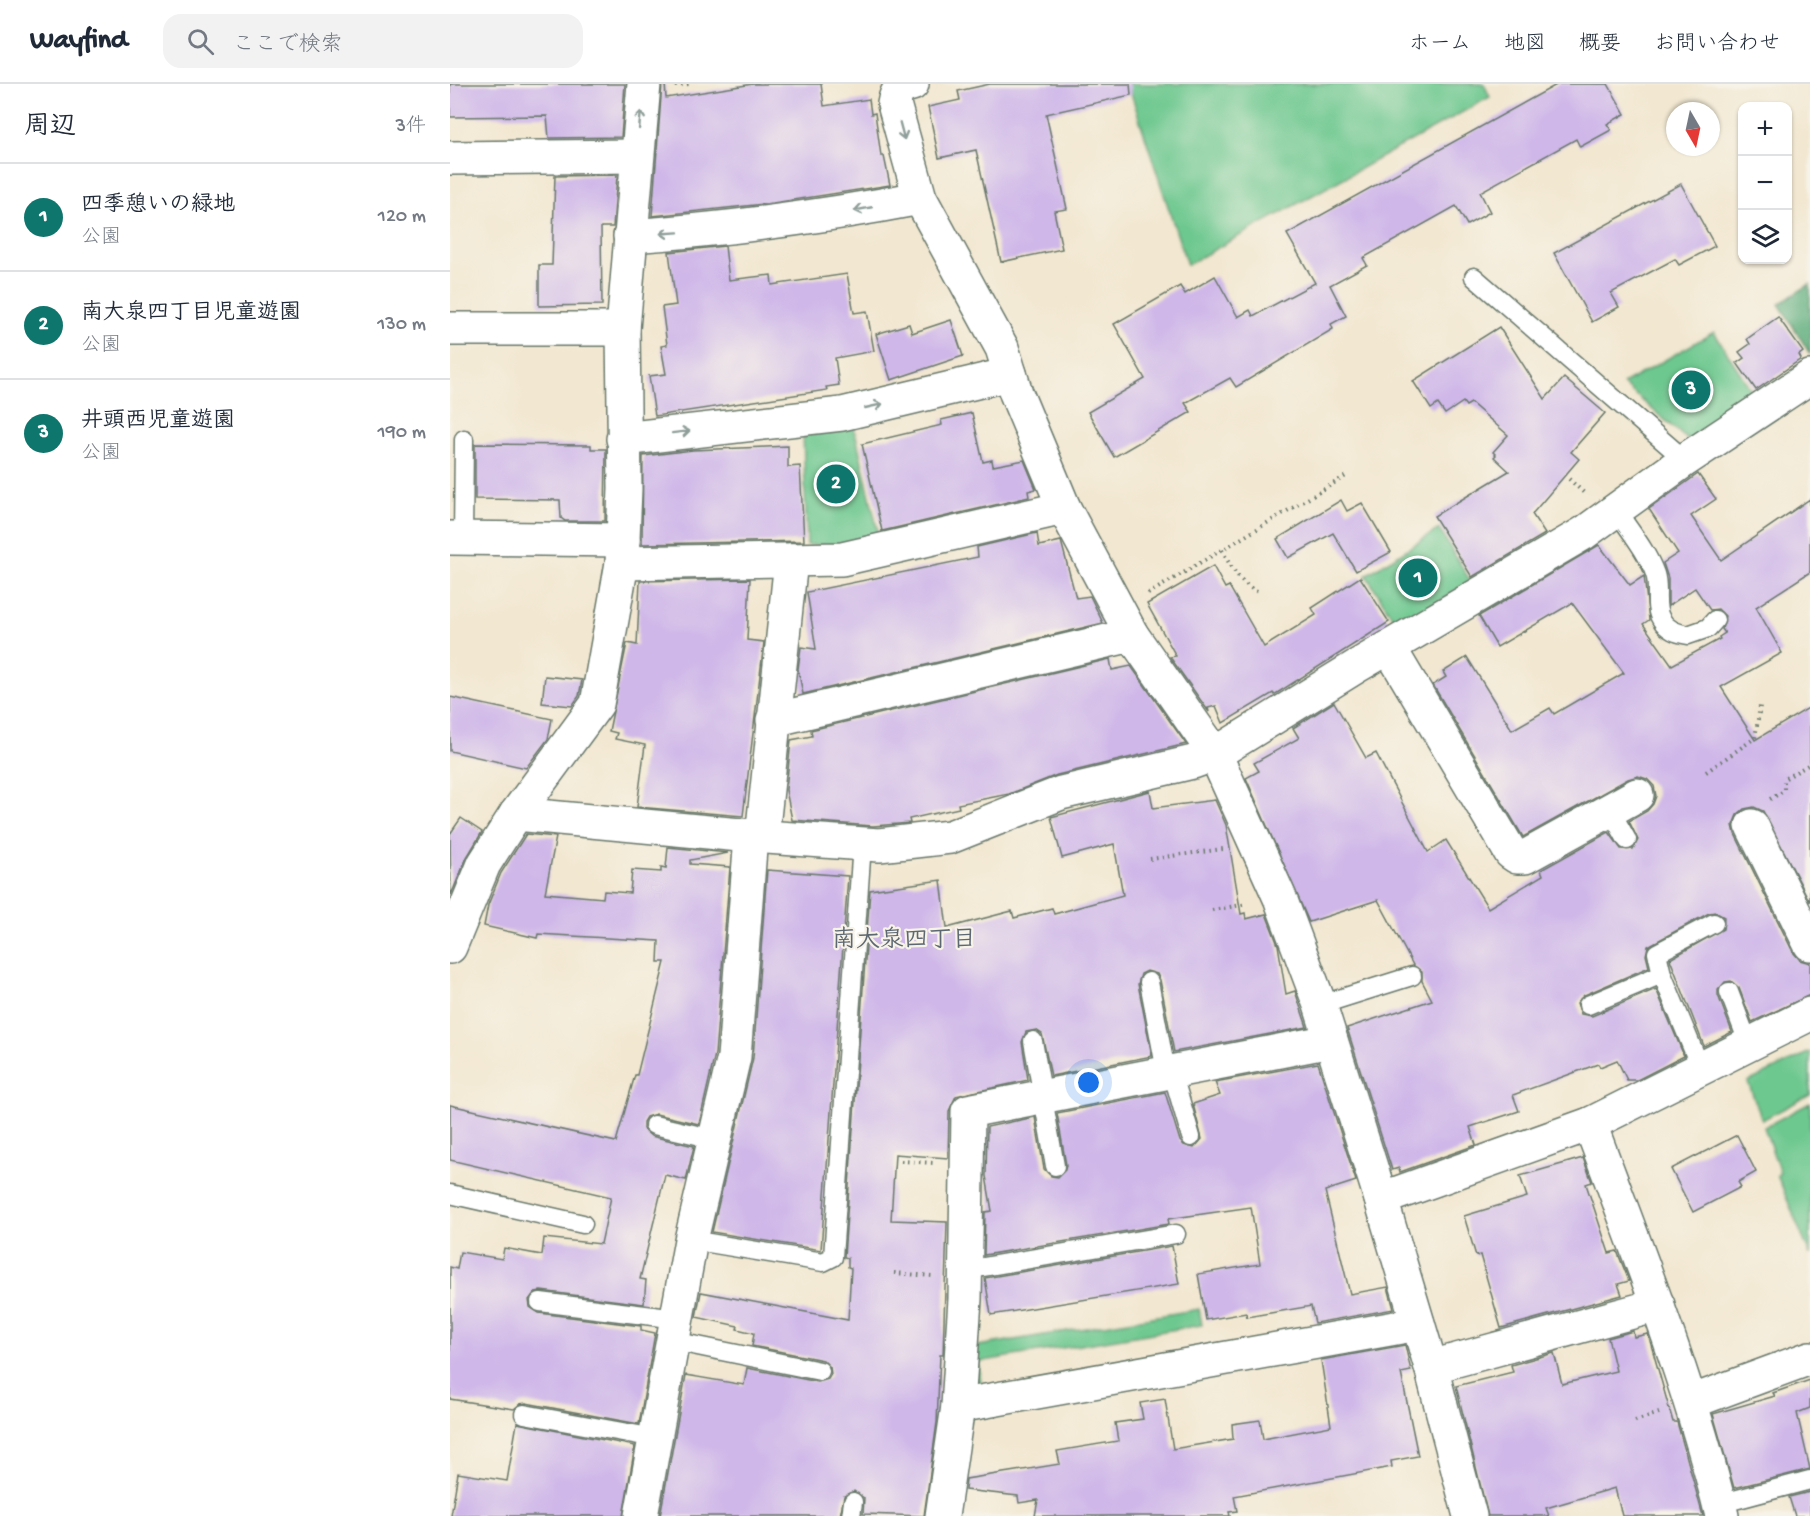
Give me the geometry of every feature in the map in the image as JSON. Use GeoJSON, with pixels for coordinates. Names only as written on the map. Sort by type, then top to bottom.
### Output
{"type":"FeatureCollection","features":[{"type":"Feature","properties":{"kind":"street"},"geometry":{"type":"LineString","coordinates":[[450,947],[456,913],[484,864],[516,814],[597,704],[623,551],[623,329],[636,156],[644,84]]}},
{"type":"Feature","properties":{"kind":"street"},"geometry":{"type":"LineString","coordinates":[[912,84],[903,86],[896,93],[894,104],[920,198],[1002,348],[1010,374],[1064,508],[1126,623],[1215,754],[1281,898],[1320,1005],[1381,1199],[1431,1367],[1470,1516]]}},
{"type":"Feature","properties":{"kind":"street"},"geometry":{"type":"LineString","coordinates":[[450,158],[636,156]]}},
{"type":"Feature","properties":{"kind":"street"},"geometry":{"type":"LineString","coordinates":[[630,236],[820,218],[920,198]]}},
{"type":"Feature","properties":{"kind":"street"},"geometry":{"type":"LineString","coordinates":[[450,329],[623,329]]}},
{"type":"Feature","properties":{"kind":"street"},"geometry":{"type":"LineString","coordinates":[[623,439],[842,414],[1010,374]]}},
{"type":"Feature","properties":{"kind":"street"},"geometry":{"type":"LineString","coordinates":[[516,814],[757,837],[879,845],[950,837],[1060,794],[1193,762],[1215,754],[1584,533],[1685,460],[1810,377]]}},
{"type":"Feature","properties":{"kind":"street"},"geometry":{"type":"LineString","coordinates":[[456,538],[623,551],[791,560],[842,560],[1064,508]]}},
{"type":"Feature","properties":{"kind":"street"},"geometry":{"type":"LineString","coordinates":[[641,1516],[691,1240],[734,1057],[757,837],[791,560]]}},
{"type":"Feature","properties":{"kind":"street"},"geometry":{"type":"LineString","coordinates":[[773,720],[1126,623]]}},
{"type":"Feature","properties":{"kind":"street"},"geometry":{"type":"LineString","coordinates":[[1390,649],[1511,853],[1518,857],[1525,857],[1623,802]]}},
{"type":"Feature","properties":{"kind":"street"},"geometry":{"type":"LineString","coordinates":[[1759,814],[1800,894],[1810,944]]}},
{"type":"Feature","properties":{"kind":"street"},"geometry":{"type":"LineString","coordinates":[[1381,1199],[1590,1124],[1810,1014]]}},
{"type":"Feature","properties":{"kind":"street"},"geometry":{"type":"LineString","coordinates":[[942,1516],[958,1406],[966,1270],[968,1111],[1331,1041]]}},
{"type":"Feature","properties":{"kind":"street"},"geometry":{"type":"LineString","coordinates":[[1590,1124],[1658,1305],[1690,1402],[1720,1510]]}},
{"type":"Feature","properties":{"kind":"street"},"geometry":{"type":"LineString","coordinates":[[1431,1367],[1658,1305]]}},
{"type":"Feature","properties":{"kind":"street"},"geometry":{"type":"LineString","coordinates":[[958,1406],[1418,1324]]}},
{"type":"Feature","properties":{"kind":"street"},"geometry":{"type":"LineString","coordinates":[[1690,1402],[1810,1358]]}},
{"type":"Feature","properties":{"kind":"lane"},"geometry":{"type":"LineString","coordinates":[[1474,277],[1685,460]]}},
{"type":"Feature","properties":{"kind":"lane"},"geometry":{"type":"LineString","coordinates":[[456,538],[464,438]]}},
{"type":"Feature","properties":{"kind":"lane"},"geometry":{"type":"LineString","coordinates":[[1616,510],[1655,573],[1658,586],[1657,606],[1660,618],[1667,627],[1688,635],[1708,628],[1715,620]]}},
{"type":"Feature","properties":{"kind":"lane"},"geometry":{"type":"LineString","coordinates":[[1623,802],[1627,840]]}},
{"type":"Feature","properties":{"kind":"lane"},"geometry":{"type":"LineString","coordinates":[[691,1240],[823,1262],[833,1257],[862,844]]}},
{"type":"Feature","properties":{"kind":"lane"},"geometry":{"type":"LineString","coordinates":[[1701,1069],[1662,975],[1657,953],[1714,923]]}},
{"type":"Feature","properties":{"kind":"lane"},"geometry":{"type":"LineString","coordinates":[[1588,1005],[1662,975]]}},
{"type":"Feature","properties":{"kind":"lane"},"geometry":{"type":"LineString","coordinates":[[1320,1005],[1412,976]]}},
{"type":"Feature","properties":{"kind":"lane"},"geometry":{"type":"LineString","coordinates":[[1149,982],[1164,1061],[1170,1072],[1191,1137]]}},
{"type":"Feature","properties":{"kind":"lane"},"geometry":{"type":"LineString","coordinates":[[1729,992],[1749,1045]]}},
{"type":"Feature","properties":{"kind":"lane"},"geometry":{"type":"LineString","coordinates":[[1033,1041],[1055,1166]]}},
{"type":"Feature","properties":{"kind":"lane"},"geometry":{"type":"LineString","coordinates":[[654,1125],[714,1139]]}},
{"type":"Feature","properties":{"kind":"lane"},"geometry":{"type":"LineString","coordinates":[[450,1194],[583,1224]]}},
{"type":"Feature","properties":{"kind":"lane"},"geometry":{"type":"LineString","coordinates":[[966,1270],[1176,1234]]}},
{"type":"Feature","properties":{"kind":"lane"},"geometry":{"type":"LineString","coordinates":[[540,1302],[675,1330],[820,1371]]}},
{"type":"Feature","properties":{"kind":"lane"},"geometry":{"type":"LineString","coordinates":[[524,1414],[655,1438]]}},
{"type":"Feature","properties":{"kind":"lane"},"geometry":{"type":"LineString","coordinates":[[1720,1510],[1810,1480]]}},
{"type":"Feature","properties":{"kind":"path"},"geometry":{"type":"LineString","coordinates":[[1126,623],[1222,550],[1346,476]]}},
{"type":"Feature","properties":{"kind":"path"},"geometry":{"type":"LineString","coordinates":[[1222,550],[1237,577],[1259,593]]}},
{"type":"Feature","properties":{"kind":"path"},"geometry":{"type":"LineString","coordinates":[[1706,772],[1755,738],[1760,706]]}},
{"type":"Feature","properties":{"kind":"path"},"geometry":{"type":"LineString","coordinates":[[1759,814],[1784,791],[1784,779],[1810,764]]}},
{"type":"Feature","properties":{"kind":"path"},"geometry":{"type":"LineString","coordinates":[[1150,859],[1256,844]]}},
{"type":"Feature","properties":{"kind":"green space"},"geometry":{"type":"Polygon","coordinates":[[[1128,84],[1484,84],[1490,97],[1187,265],[1128,84]]]}},
{"type":"Feature","properties":{"kind":"green space"},"geometry":{"type":"Polygon","coordinates":[[[1810,284],[1810,354],[1779,304],[1810,284]]]}},
{"type":"Feature","properties":{"kind":"green space"},"geometry":{"type":"Polygon","coordinates":[[[1714,332],[1755,396],[1689,441],[1623,384],[1714,332]]]}},
{"type":"Feature","properties":{"kind":"green space"},"geometry":{"type":"Polygon","coordinates":[[[854,427],[879,536],[843,544],[807,545],[803,433],[854,427]]]}},
{"type":"Feature","properties":{"kind":"green space"},"geometry":{"type":"Polygon","coordinates":[[[1439,529],[1471,582],[1398,626],[1366,575],[1439,529]]]}},
{"type":"Feature","properties":{"kind":"green space"},"geometry":{"type":"Polygon","coordinates":[[[1810,1052],[1810,1095],[1762,1120],[1748,1082],[1810,1052]]]}},
{"type":"Feature","properties":{"kind":"green space"},"geometry":{"type":"Polygon","coordinates":[[[1810,1103],[1810,1255],[1777,1175],[1780,1173],[1764,1127],[1810,1103]]]}},
{"type":"Feature","properties":{"kind":"green space"},"geometry":{"type":"Polygon","coordinates":[[[1199,1309],[1202,1325],[978,1362],[982,1389],[970,1377],[972,1347],[1199,1309]]]}},
{"type":"Feature","properties":{"kind":"building"},"geometry":{"type":"Polygon","coordinates":[[[450,84],[625,84],[621,137],[549,138],[547,116],[450,117],[450,84]]]}},
{"type":"Feature","properties":{"kind":"building"},"geometry":{"type":"Polygon","coordinates":[[[662,84],[665,84],[666,98],[753,84],[821,84],[824,106],[869,99],[871,114],[875,113],[881,156],[884,156],[890,185],[773,203],[652,216],[662,84]]]}},
{"type":"Feature","properties":{"kind":"building"},"geometry":{"type":"Polygon","coordinates":[[[990,84],[1130,84],[1131,95],[1046,114],[1067,209],[1054,211],[1062,249],[1001,262],[976,150],[939,158],[928,107],[960,100],[958,91],[990,84]]]}},
{"type":"Feature","properties":{"kind":"building"},"geometry":{"type":"Polygon","coordinates":[[[1558,84],[1608,84],[1625,114],[1607,124],[1611,130],[1580,147],[1576,139],[1480,192],[1490,212],[1467,225],[1456,206],[1363,258],[1367,265],[1330,285],[1346,316],[1331,324],[1333,329],[1236,387],[1230,378],[1185,403],[1191,412],[1114,457],[1088,412],[1145,379],[1114,324],[1180,286],[1185,294],[1215,276],[1238,317],[1250,310],[1253,316],[1315,283],[1287,234],[1558,84]]]}},
{"type":"Feature","properties":{"kind":"building"},"geometry":{"type":"Polygon","coordinates":[[[617,175],[613,227],[601,227],[602,305],[539,306],[539,265],[552,265],[555,176],[617,175]]]}},
{"type":"Feature","properties":{"kind":"building"},"geometry":{"type":"Polygon","coordinates":[[[1681,184],[1715,246],[1679,265],[1675,259],[1611,293],[1619,307],[1592,322],[1554,253],[1681,184]]]}},
{"type":"Feature","properties":{"kind":"building"},"geometry":{"type":"Polygon","coordinates":[[[725,246],[729,280],[771,275],[772,285],[847,274],[854,313],[867,311],[874,351],[835,358],[839,385],[826,387],[827,390],[655,416],[649,376],[666,374],[661,346],[667,345],[662,307],[676,305],[669,252],[725,246]]]}},
{"type":"Feature","properties":{"kind":"building"},"geometry":{"type":"Polygon","coordinates":[[[1778,317],[1803,352],[1799,355],[1801,359],[1756,390],[1737,363],[1744,358],[1739,352],[1750,344],[1747,339],[1778,317]]]}},
{"type":"Feature","properties":{"kind":"building"},"geometry":{"type":"Polygon","coordinates":[[[951,320],[963,356],[891,380],[876,334],[909,324],[912,333],[951,320]]]}},
{"type":"Feature","properties":{"kind":"building"},"geometry":{"type":"Polygon","coordinates":[[[1499,327],[1545,399],[1564,378],[1605,413],[1571,452],[1579,459],[1532,514],[1545,534],[1472,577],[1434,516],[1509,471],[1494,457],[1496,455],[1493,452],[1508,435],[1471,403],[1466,406],[1463,402],[1445,414],[1438,404],[1431,409],[1413,381],[1499,327]]]}},
{"type":"Feature","properties":{"kind":"building"},"geometry":{"type":"Polygon","coordinates":[[[972,413],[983,462],[992,460],[993,466],[1024,460],[1036,489],[1028,491],[1029,497],[882,531],[862,444],[942,425],[941,420],[972,413]]]}},
{"type":"Feature","properties":{"kind":"building"},"geometry":{"type":"Polygon","coordinates":[[[475,444],[591,445],[591,449],[606,449],[605,521],[565,521],[561,518],[560,500],[475,499],[475,444]]]}},
{"type":"Feature","properties":{"kind":"building"},"geometry":{"type":"Polygon","coordinates":[[[788,446],[788,467],[800,466],[804,541],[642,544],[643,456],[693,450],[788,446]]]}},
{"type":"Feature","properties":{"kind":"building"},"geometry":{"type":"Polygon","coordinates":[[[1698,474],[1716,499],[1691,516],[1721,560],[1810,499],[1810,572],[1756,607],[1782,653],[1721,687],[1755,740],[1810,707],[1810,902],[1763,811],[1754,807],[1744,809],[1737,815],[1733,825],[1735,834],[1793,952],[1800,960],[1810,963],[1810,995],[1752,1022],[1739,988],[1731,981],[1725,982],[1718,990],[1718,995],[1732,1032],[1704,1046],[1670,959],[1723,929],[1724,917],[1715,912],[1709,913],[1648,946],[1646,955],[1649,967],[1584,995],[1577,1003],[1581,1014],[1592,1016],[1656,989],[1684,1056],[1637,1080],[1627,1080],[1617,1060],[1600,1067],[1598,1064],[1513,1095],[1519,1111],[1470,1127],[1476,1145],[1400,1172],[1399,1168],[1392,1170],[1347,1028],[1432,1000],[1422,981],[1422,972],[1413,965],[1378,900],[1309,922],[1246,778],[1259,771],[1254,763],[1299,738],[1293,728],[1334,702],[1366,758],[1376,753],[1428,852],[1446,840],[1488,908],[1543,875],[1541,870],[1609,832],[1621,849],[1633,849],[1638,840],[1629,821],[1647,811],[1656,796],[1654,786],[1647,779],[1638,776],[1628,779],[1523,837],[1433,685],[1446,677],[1443,672],[1467,657],[1512,730],[1550,708],[1554,714],[1624,673],[1572,603],[1497,647],[1479,616],[1599,545],[1630,585],[1644,576],[1649,620],[1643,624],[1672,665],[1720,639],[1719,637],[1725,633],[1722,629],[1725,616],[1718,609],[1710,610],[1695,588],[1668,606],[1668,578],[1663,563],[1678,553],[1649,509],[1698,474]]]}},
{"type":"Feature","properties":{"kind":"building"},"geometry":{"type":"Polygon","coordinates":[[[1341,500],[1347,511],[1362,503],[1391,552],[1356,571],[1333,533],[1288,558],[1277,539],[1341,500]]]}},
{"type":"Feature","properties":{"kind":"building"},"geometry":{"type":"Polygon","coordinates":[[[1037,533],[1039,546],[1061,541],[1076,598],[1090,596],[1103,623],[803,694],[798,669],[801,647],[816,649],[807,592],[978,557],[977,547],[1037,533]]]}},
{"type":"Feature","properties":{"kind":"building"},"geometry":{"type":"Polygon","coordinates":[[[1213,566],[1225,588],[1229,586],[1264,647],[1316,615],[1312,608],[1360,577],[1389,622],[1274,695],[1273,693],[1223,723],[1216,706],[1208,708],[1209,712],[1170,657],[1176,656],[1147,604],[1213,566]]]}},
{"type":"Feature","properties":{"kind":"building"},"geometry":{"type":"Polygon","coordinates":[[[750,579],[747,640],[764,642],[743,816],[637,807],[645,745],[615,739],[617,733],[609,731],[627,643],[637,645],[640,581],[750,579]]]}},
{"type":"Feature","properties":{"kind":"building"},"geometry":{"type":"Polygon","coordinates":[[[1110,659],[1112,670],[1131,666],[1186,744],[1057,775],[1009,794],[958,804],[959,808],[909,819],[910,823],[873,826],[792,820],[786,790],[791,740],[812,736],[811,730],[1110,659]]]}},
{"type":"Feature","properties":{"kind":"building"},"geometry":{"type":"Polygon","coordinates":[[[545,676],[582,680],[579,696],[572,706],[542,703],[545,676]]]}},
{"type":"Feature","properties":{"kind":"building"},"geometry":{"type":"Polygon","coordinates":[[[450,697],[552,719],[548,739],[526,768],[450,751],[450,697]]]}},
{"type":"Feature","properties":{"kind":"building"},"geometry":{"type":"Polygon","coordinates":[[[1150,791],[1153,808],[1215,800],[1226,825],[1241,914],[1245,913],[1246,919],[1266,914],[1278,945],[1286,994],[1295,991],[1307,1027],[1174,1052],[1160,980],[1157,974],[1147,971],[1141,974],[1138,984],[1152,1056],[1051,1076],[1042,1034],[1036,1030],[1026,1032],[1022,1042],[1028,1080],[956,1096],[949,1111],[948,1158],[895,1154],[891,1220],[947,1222],[943,1355],[940,1355],[937,1422],[924,1516],[863,1514],[864,1498],[854,1491],[844,1496],[840,1516],[660,1516],[686,1375],[744,1385],[747,1368],[818,1382],[828,1379],[831,1374],[830,1367],[823,1360],[752,1346],[754,1333],[737,1329],[738,1326],[696,1317],[701,1292],[848,1320],[851,1268],[848,1267],[848,1258],[844,1257],[870,890],[941,880],[947,928],[1012,911],[1014,918],[1052,908],[1054,914],[1123,895],[1114,844],[1062,858],[1051,817],[1150,791]]]}},
{"type":"Feature","properties":{"kind":"building"},"geometry":{"type":"Polygon","coordinates":[[[461,818],[482,832],[467,857],[451,895],[450,834],[461,818]]]}},
{"type":"Feature","properties":{"kind":"building"},"geometry":{"type":"Polygon","coordinates":[[[526,834],[556,837],[545,893],[603,898],[604,891],[630,893],[632,870],[661,872],[661,867],[666,868],[668,847],[728,853],[690,860],[690,864],[730,867],[715,1054],[699,1124],[656,1114],[646,1117],[643,1122],[643,1129],[651,1136],[694,1146],[686,1180],[665,1175],[640,1279],[646,1280],[644,1304],[541,1291],[535,1292],[529,1300],[530,1307],[539,1313],[641,1326],[641,1330],[655,1333],[639,1424],[526,1403],[514,1409],[450,1399],[450,1267],[457,1269],[460,1252],[502,1259],[504,1248],[542,1255],[544,1238],[601,1244],[611,1197],[450,1160],[450,1105],[616,1142],[635,1075],[637,1075],[665,962],[658,962],[659,941],[538,934],[537,938],[484,926],[488,905],[501,873],[526,834]]]}},
{"type":"Feature","properties":{"kind":"building"},"geometry":{"type":"Polygon","coordinates":[[[767,870],[848,876],[821,1250],[712,1232],[753,1058],[767,870]]]}},
{"type":"Feature","properties":{"kind":"building"},"geometry":{"type":"Polygon","coordinates":[[[1318,1063],[1356,1181],[1325,1191],[1350,1294],[1388,1287],[1394,1309],[1315,1323],[1311,1306],[1247,1317],[1246,1313],[1206,1320],[1198,1274],[1260,1264],[1251,1207],[1168,1219],[1169,1224],[984,1255],[985,1212],[992,1211],[986,1176],[987,1127],[1035,1117],[1044,1169],[1051,1176],[1058,1177],[1065,1170],[1066,1165],[1057,1113],[1165,1092],[1180,1141],[1194,1148],[1202,1139],[1193,1104],[1220,1095],[1215,1082],[1318,1063]]]}},
{"type":"Feature","properties":{"kind":"building"},"geometry":{"type":"Polygon","coordinates":[[[1737,1135],[1756,1172],[1738,1182],[1741,1187],[1693,1212],[1671,1169],[1737,1135]]]}},
{"type":"Feature","properties":{"kind":"building"},"geometry":{"type":"Polygon","coordinates":[[[1583,1158],[1592,1182],[1586,1184],[1609,1253],[1617,1251],[1629,1281],[1618,1284],[1622,1295],[1501,1328],[1480,1255],[1476,1256],[1464,1216],[1527,1197],[1520,1176],[1583,1158]]]}},
{"type":"Feature","properties":{"kind":"building"},"geometry":{"type":"Polygon","coordinates":[[[1172,1246],[1179,1284],[991,1315],[985,1278],[1172,1246]]]}},
{"type":"Feature","properties":{"kind":"building"},"geometry":{"type":"Polygon","coordinates":[[[1633,1331],[1634,1337],[1648,1334],[1673,1422],[1677,1422],[1703,1516],[1622,1516],[1615,1488],[1546,1508],[1549,1516],[1488,1516],[1456,1386],[1513,1372],[1511,1365],[1554,1353],[1562,1384],[1616,1371],[1608,1338],[1633,1331]]]}},
{"type":"Feature","properties":{"kind":"building"},"geometry":{"type":"Polygon","coordinates":[[[1405,1345],[1411,1371],[1401,1373],[1418,1456],[1391,1461],[1392,1467],[1234,1496],[1237,1511],[1229,1512],[1230,1516],[1035,1516],[1038,1500],[1019,1503],[1018,1496],[965,1490],[966,1479],[1060,1464],[1057,1451],[1118,1441],[1115,1423],[1143,1419],[1140,1403],[1165,1399],[1173,1449],[1233,1439],[1232,1424],[1260,1420],[1263,1439],[1331,1426],[1321,1360],[1405,1345]]]}},
{"type":"Feature","properties":{"kind":"building"},"geometry":{"type":"Polygon","coordinates":[[[1810,1380],[1810,1408],[1797,1413],[1810,1469],[1734,1488],[1713,1414],[1775,1396],[1773,1393],[1810,1380]]]}},
{"type":"Feature","properties":{"kind":"building"},"geometry":{"type":"Polygon","coordinates":[[[517,1423],[635,1446],[623,1516],[451,1516],[458,1473],[507,1481],[517,1423]]]}},
{"type":"Feature","properties":{"kind":"building"},"geometry":{"type":"Polygon","coordinates":[[[1810,1492],[1810,1516],[1795,1516],[1789,1497],[1810,1492]]]}},
{"type":"Feature","properties":{"kind":"place","name":"井頭西児童遊園"},"geometry":{"type":"Point","coordinates":[1691,390]}},
{"type":"Feature","properties":{"kind":"place","name":"南大泉四丁目児童遊園"},"geometry":{"type":"Point","coordinates":[836,484]}},
{"type":"Feature","properties":{"kind":"place","name":"四季憩いの緑地"},"geometry":{"type":"Point","coordinates":[1418,578]}},
{"type":"Feature","properties":{"kind":"district","name":"南大泉四丁目"},"geometry":{"type":"Point","coordinates":[904,938]}}]}
